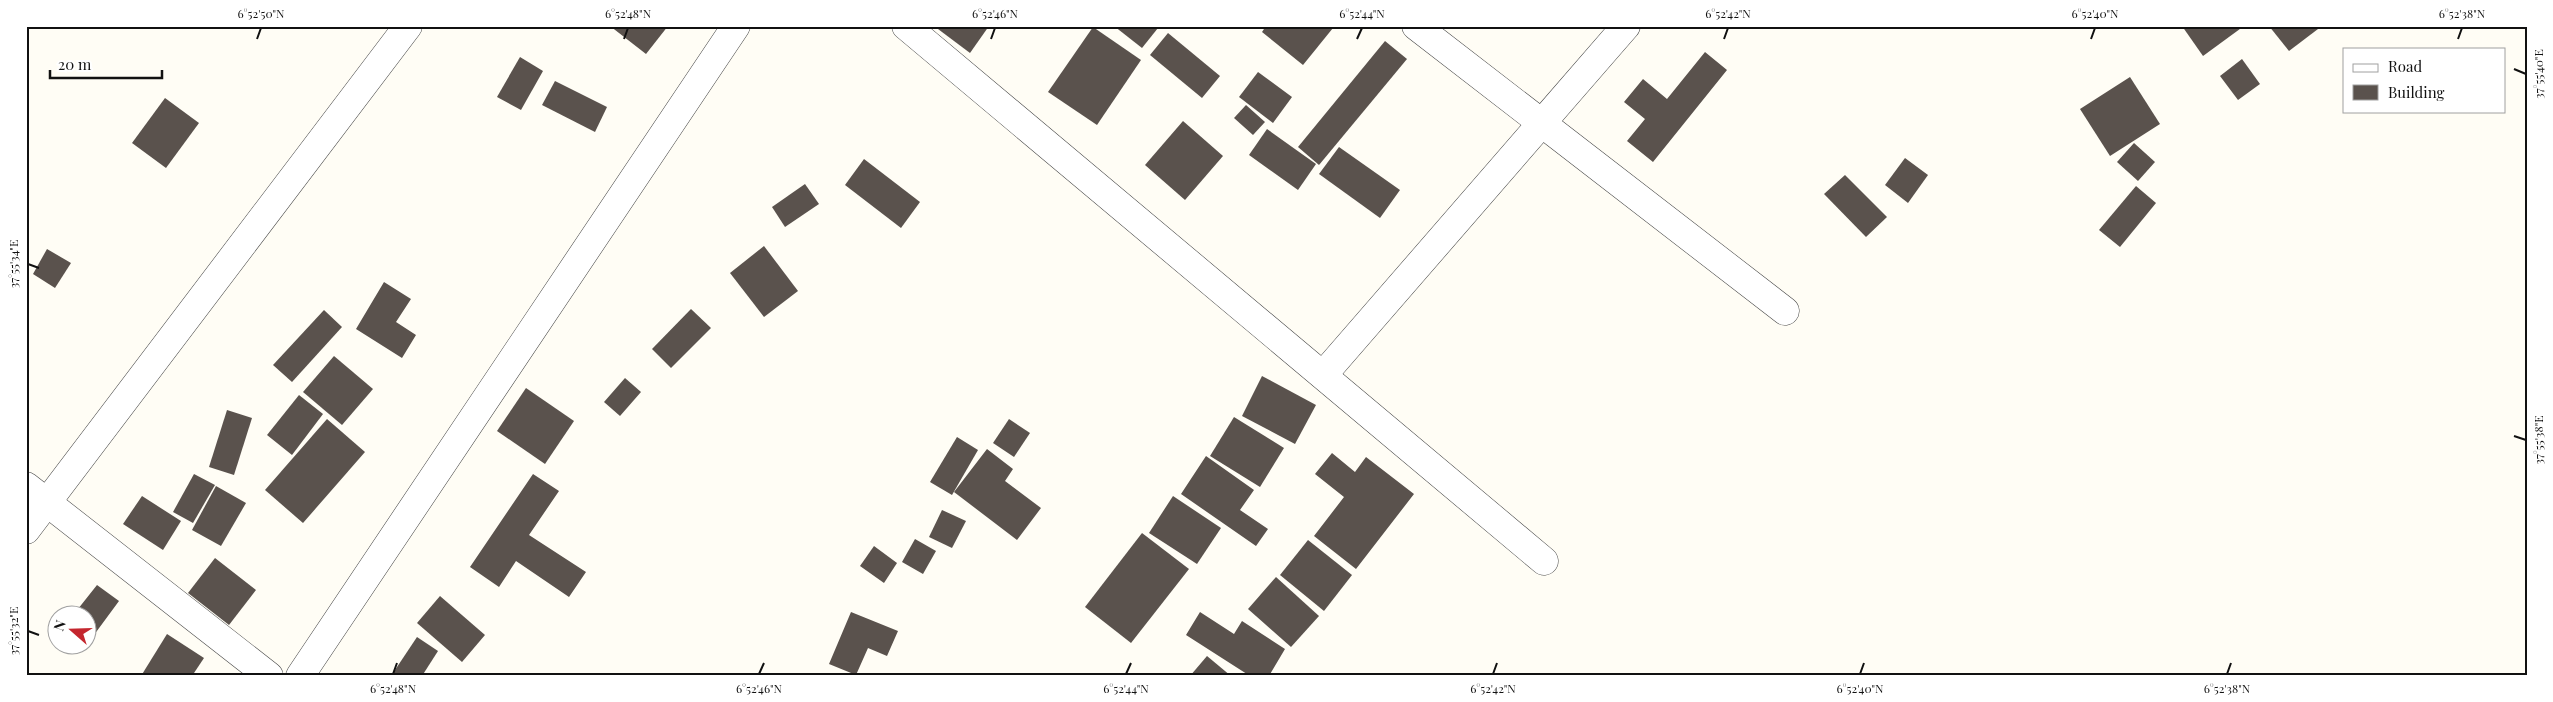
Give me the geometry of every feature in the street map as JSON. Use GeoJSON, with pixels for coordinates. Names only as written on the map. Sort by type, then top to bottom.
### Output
{"type":"FeatureCollection","features":[{"type":"Feature","properties":{"kind":"street"},"geometry":{"type":"LineString","coordinates":[[26,530],[408,26]]}},
{"type":"Feature","properties":{"kind":"street"},"geometry":{"type":"LineString","coordinates":[[300,676],[736,26]]}},
{"type":"Feature","properties":{"kind":"street"},"geometry":{"type":"LineString","coordinates":[[906,26],[1544,561]]}},
{"type":"Feature","properties":{"kind":"street"},"geometry":{"type":"LineString","coordinates":[[1416,26],[1785,311]]}},
{"type":"Feature","properties":{"kind":"street"},"geometry":{"type":"LineString","coordinates":[[1323,375],[1626,26]]}},
{"type":"Feature","properties":{"kind":"street"},"geometry":{"type":"LineString","coordinates":[[26,486],[269,676]]}},
{"type":"Feature","properties":{"kind":"building"},"geometry":{"type":"Polygon","coordinates":[[[610,26],[668,26],[646,54],[610,26]]]}},
{"type":"Feature","properties":{"kind":"building"},"geometry":{"type":"Polygon","coordinates":[[[934,26],[989,26],[970,53],[934,26]]]}},
{"type":"Feature","properties":{"kind":"building"},"geometry":{"type":"Polygon","coordinates":[[[1114,26],[1156,26],[1158,28],[1142,48],[1114,26]]]}},
{"type":"Feature","properties":{"kind":"building"},"geometry":{"type":"Polygon","coordinates":[[[1266,26],[1331,26],[1333,28],[1303,65],[1262,32],[1266,26]]]}},
{"type":"Feature","properties":{"kind":"building"},"geometry":{"type":"Polygon","coordinates":[[[2182,26],[2244,26],[2203,56],[2182,26]]]}},
{"type":"Feature","properties":{"kind":"building"},"geometry":{"type":"Polygon","coordinates":[[[2269,26],[2316,26],[2318,29],[2289,51],[2269,26]]]}},
{"type":"Feature","properties":{"kind":"building"},"geometry":{"type":"Polygon","coordinates":[[[1093,27],[1141,60],[1097,125],[1048,92],[1093,27]]]}},
{"type":"Feature","properties":{"kind":"building"},"geometry":{"type":"Polygon","coordinates":[[[1168,33],[1220,76],[1202,98],[1150,55],[1168,33]]]}},
{"type":"Feature","properties":{"kind":"building"},"geometry":{"type":"Polygon","coordinates":[[[1385,41],[1407,59],[1319,165],[1298,147],[1385,41]]]}},
{"type":"Feature","properties":{"kind":"building"},"geometry":{"type":"Polygon","coordinates":[[[1705,52],[1727,70],[1653,162],[1627,141],[1645,119],[1624,102],[1643,79],[1667,99],[1705,52]]]}},
{"type":"Feature","properties":{"kind":"building"},"geometry":{"type":"Polygon","coordinates":[[[520,57],[543,71],[521,110],[497,97],[520,57]]]}},
{"type":"Feature","properties":{"kind":"building"},"geometry":{"type":"Polygon","coordinates":[[[2242,59],[2260,84],[2238,100],[2220,76],[2242,59]]]}},
{"type":"Feature","properties":{"kind":"building"},"geometry":{"type":"Polygon","coordinates":[[[1258,72],[1292,97],[1273,123],[1239,97],[1258,72]]]}},
{"type":"Feature","properties":{"kind":"building"},"geometry":{"type":"Polygon","coordinates":[[[2130,77],[2160,124],[2110,156],[2080,109],[2130,77]]]}},
{"type":"Feature","properties":{"kind":"building"},"geometry":{"type":"Polygon","coordinates":[[[555,81],[607,107],[595,132],[542,105],[555,81]]]}},
{"type":"Feature","properties":{"kind":"building"},"geometry":{"type":"Polygon","coordinates":[[[165,98],[199,123],[166,168],[132,143],[165,98]]]}},
{"type":"Feature","properties":{"kind":"building"},"geometry":{"type":"Polygon","coordinates":[[[1246,105],[1265,122],[1253,135],[1234,118],[1246,105]]]}},
{"type":"Feature","properties":{"kind":"building"},"geometry":{"type":"Polygon","coordinates":[[[1183,121],[1223,156],[1185,200],[1145,165],[1183,121]]]}},
{"type":"Feature","properties":{"kind":"building"},"geometry":{"type":"Polygon","coordinates":[[[1267,129],[1316,164],[1298,190],[1249,155],[1267,129]]]}},
{"type":"Feature","properties":{"kind":"building"},"geometry":{"type":"Polygon","coordinates":[[[2134,143],[2155,162],[2138,181],[2117,162],[2134,143]]]}},
{"type":"Feature","properties":{"kind":"building"},"geometry":{"type":"Polygon","coordinates":[[[1339,147],[1400,190],[1380,218],[1319,174],[1339,147]]]}},
{"type":"Feature","properties":{"kind":"building"},"geometry":{"type":"Polygon","coordinates":[[[1905,158],[1928,175],[1908,203],[1885,185],[1905,158]]]}},
{"type":"Feature","properties":{"kind":"building"},"geometry":{"type":"Polygon","coordinates":[[[864,159],[920,202],[901,228],[845,185],[864,159]]]}},
{"type":"Feature","properties":{"kind":"building"},"geometry":{"type":"Polygon","coordinates":[[[1845,175],[1887,217],[1866,237],[1824,194],[1845,175]]]}},
{"type":"Feature","properties":{"kind":"building"},"geometry":{"type":"Polygon","coordinates":[[[805,184],[819,204],[785,227],[772,207],[805,184]]]}},
{"type":"Feature","properties":{"kind":"building"},"geometry":{"type":"Polygon","coordinates":[[[2136,186],[2156,203],[2120,247],[2099,230],[2136,186]]]}},
{"type":"Feature","properties":{"kind":"building"},"geometry":{"type":"Polygon","coordinates":[[[764,246],[798,291],[764,317],[730,273],[764,246]]]}},
{"type":"Feature","properties":{"kind":"building"},"geometry":{"type":"Polygon","coordinates":[[[47,249],[71,263],[55,288],[33,274],[47,249]]]}},
{"type":"Feature","properties":{"kind":"building"},"geometry":{"type":"Polygon","coordinates":[[[384,282],[411,299],[396,322],[416,335],[402,358],[356,329],[384,282]]]}},
{"type":"Feature","properties":{"kind":"building"},"geometry":{"type":"Polygon","coordinates":[[[691,309],[711,328],[671,368],[652,349],[691,309]]]}},
{"type":"Feature","properties":{"kind":"building"},"geometry":{"type":"Polygon","coordinates":[[[324,310],[342,327],[292,382],[273,365],[324,310]]]}},
{"type":"Feature","properties":{"kind":"building"},"geometry":{"type":"Polygon","coordinates":[[[334,356],[373,389],[342,425],[303,392],[334,356]]]}},
{"type":"Feature","properties":{"kind":"building"},"geometry":{"type":"Polygon","coordinates":[[[1262,376],[1316,405],[1295,444],[1242,416],[1262,376]]]}},
{"type":"Feature","properties":{"kind":"building"},"geometry":{"type":"Polygon","coordinates":[[[625,378],[641,392],[620,416],[604,402],[625,378]]]}},
{"type":"Feature","properties":{"kind":"building"},"geometry":{"type":"Polygon","coordinates":[[[526,388],[574,421],[545,464],[497,431],[526,388]]]}},
{"type":"Feature","properties":{"kind":"building"},"geometry":{"type":"Polygon","coordinates":[[[299,395],[323,414],[292,455],[267,435],[299,395]]]}},
{"type":"Feature","properties":{"kind":"building"},"geometry":{"type":"Polygon","coordinates":[[[227,410],[252,418],[234,475],[209,467],[227,410]]]}},
{"type":"Feature","properties":{"kind":"building"},"geometry":{"type":"Polygon","coordinates":[[[1234,417],[1284,448],[1260,487],[1210,456],[1234,417]]]}},
{"type":"Feature","properties":{"kind":"building"},"geometry":{"type":"Polygon","coordinates":[[[327,419],[365,452],[303,523],[265,490],[327,419]]]}},
{"type":"Feature","properties":{"kind":"building"},"geometry":{"type":"Polygon","coordinates":[[[1009,419],[1030,433],[1014,457],[993,443],[1009,419]]]}},
{"type":"Feature","properties":{"kind":"building"},"geometry":{"type":"Polygon","coordinates":[[[957,437],[978,450],[952,495],[930,482],[957,437]]]}},
{"type":"Feature","properties":{"kind":"building"},"geometry":{"type":"Polygon","coordinates":[[[987,449],[1013,469],[1005,481],[1041,508],[1017,540],[954,492],[987,449]]]}},
{"type":"Feature","properties":{"kind":"building"},"geometry":{"type":"Polygon","coordinates":[[[1332,453],[1355,472],[1366,457],[1414,494],[1356,569],[1314,536],[1344,497],[1315,474],[1332,453]]]}},
{"type":"Feature","properties":{"kind":"building"},"geometry":{"type":"Polygon","coordinates":[[[1206,456],[1254,490],[1240,510],[1268,529],[1256,546],[1181,494],[1206,456]]]}},
{"type":"Feature","properties":{"kind":"building"},"geometry":{"type":"Polygon","coordinates":[[[194,474],[215,485],[193,523],[173,512],[194,474]]]}},
{"type":"Feature","properties":{"kind":"building"},"geometry":{"type":"Polygon","coordinates":[[[533,474],[559,491],[529,535],[586,572],[569,597],[516,561],[499,587],[470,567],[533,474]]]}},
{"type":"Feature","properties":{"kind":"building"},"geometry":{"type":"Polygon","coordinates":[[[216,486],[246,503],[221,546],[192,530],[216,486]]]}},
{"type":"Feature","properties":{"kind":"building"},"geometry":{"type":"Polygon","coordinates":[[[142,496],[181,521],[163,550],[123,524],[142,496]]]}},
{"type":"Feature","properties":{"kind":"building"},"geometry":{"type":"Polygon","coordinates":[[[1173,496],[1221,528],[1197,564],[1149,533],[1173,496]]]}},
{"type":"Feature","properties":{"kind":"building"},"geometry":{"type":"Polygon","coordinates":[[[942,510],[966,521],[952,548],[929,537],[942,510]]]}},
{"type":"Feature","properties":{"kind":"building"},"geometry":{"type":"Polygon","coordinates":[[[1142,533],[1189,569],[1131,643],[1085,607],[1142,533]]]}},
{"type":"Feature","properties":{"kind":"building"},"geometry":{"type":"Polygon","coordinates":[[[915,539],[936,551],[923,574],[902,562],[915,539]]]}},
{"type":"Feature","properties":{"kind":"building"},"geometry":{"type":"Polygon","coordinates":[[[1308,540],[1352,575],[1324,611],[1280,575],[1308,540]]]}},
{"type":"Feature","properties":{"kind":"building"},"geometry":{"type":"Polygon","coordinates":[[[874,546],[897,563],[884,583],[860,566],[874,546]]]}},
{"type":"Feature","properties":{"kind":"building"},"geometry":{"type":"Polygon","coordinates":[[[215,558],[256,590],[229,625],[188,593],[215,558]]]}},
{"type":"Feature","properties":{"kind":"building"},"geometry":{"type":"Polygon","coordinates":[[[1276,577],[1319,616],[1291,647],[1248,609],[1276,577]]]}},
{"type":"Feature","properties":{"kind":"building"},"geometry":{"type":"Polygon","coordinates":[[[97,585],[119,601],[98,630],[98,604],[82,604],[97,585]]]}},
{"type":"Feature","properties":{"kind":"building"},"geometry":{"type":"Polygon","coordinates":[[[440,596],[485,635],[462,662],[417,623],[440,596]]]}},
{"type":"Feature","properties":{"kind":"building"},"geometry":{"type":"Polygon","coordinates":[[[851,612],[898,631],[887,656],[868,648],[856,675],[829,664],[851,612]]]}},
{"type":"Feature","properties":{"kind":"building"},"geometry":{"type":"Polygon","coordinates":[[[1200,612],[1234,634],[1242,621],[1285,649],[1269,676],[1250,676],[1186,635],[1200,612]]]}},
{"type":"Feature","properties":{"kind":"building"},"geometry":{"type":"Polygon","coordinates":[[[167,634],[204,658],[192,676],[141,676],[167,634]]]}},
{"type":"Feature","properties":{"kind":"building"},"geometry":{"type":"Polygon","coordinates":[[[417,637],[438,651],[422,676],[391,676],[417,637]]]}},
{"type":"Feature","properties":{"kind":"building"},"geometry":{"type":"Polygon","coordinates":[[[1207,656],[1231,676],[1190,676],[1207,656]]]}}]}
